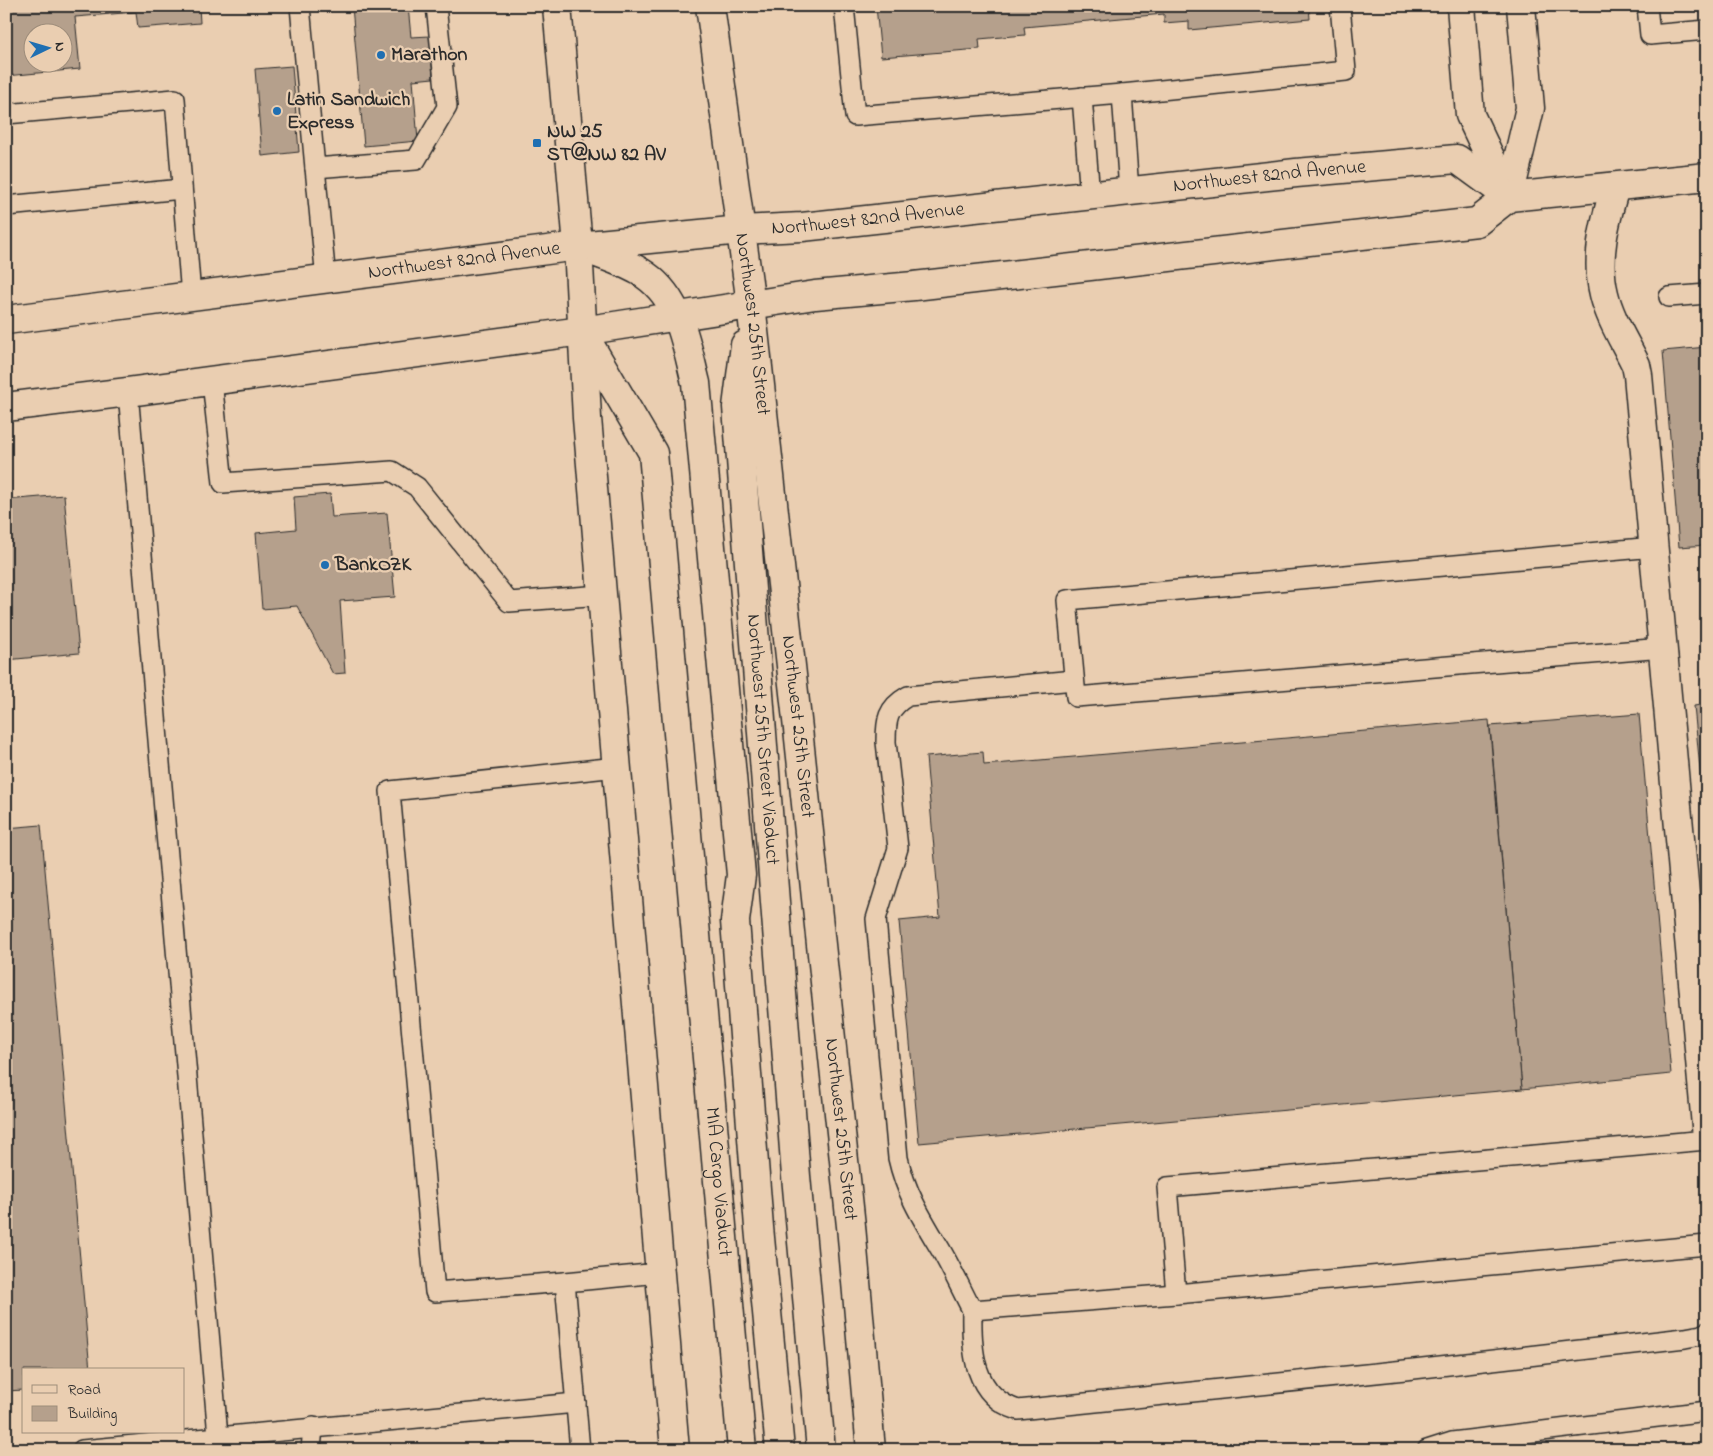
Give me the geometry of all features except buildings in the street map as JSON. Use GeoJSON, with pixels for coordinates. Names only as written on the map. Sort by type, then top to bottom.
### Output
{"type":"FeatureCollection","features":[{"type":"Feature","properties":{"kind":"main road"},"geometry":{"type":"LineString","coordinates":[[557,6],[578,246],[588,428],[675,1450]]}},
{"type":"Feature","properties":{"kind":"main road","name":"Northwest 25th Street"},"geometry":{"type":"LineString","coordinates":[[710,6],[751,304],[818,908],[851,1226],[870,1450]]}},
{"type":"Feature","properties":{"kind":"main road"},"geometry":{"type":"LineString","coordinates":[[1461,6],[1470,114],[1509,197]]}},
{"type":"Feature","properties":{"kind":"main road"},"geometry":{"type":"LineString","coordinates":[[1509,197],[1530,108],[1521,6]]}},
{"type":"Feature","properties":{"kind":"main road","name":"Northwest 82nd Avenue"},"geometry":{"type":"LineString","coordinates":[[6,320],[578,246],[741,230],[802,227],[1296,173],[1457,159],[1509,197]]}},
{"type":"Feature","properties":{"kind":"main road"},"geometry":{"type":"LineString","coordinates":[[6,407],[582,331],[815,295],[923,285],[1477,222],[1509,197],[1707,177]]}},
{"type":"Feature","properties":{"kind":"main road"},"geometry":{"type":"LineString","coordinates":[[1614,187],[1602,242],[1602,278],[1604,293],[1610,310],[1636,365],[1638,375],[1707,1138]]}},
{"type":"Feature","properties":{"kind":"main road"},"geometry":{"type":"LineString","coordinates":[[578,246],[639,271],[664,291],[678,316],[696,382],[741,875],[735,921],[759,1227],[780,1450]]}},
{"type":"Feature","properties":{"kind":"main road","name":"Northwest 25th Street Viaduct"},"geometry":{"type":"LineString","coordinates":[[751,304],[737,407],[796,1176],[821,1450]]}},
{"type":"Feature","properties":{"kind":"main road","name":"MIA Cargo Viaduct"},"geometry":{"type":"LineString","coordinates":[[582,331],[653,454],[742,1450]]}},
{"type":"Feature","properties":{"kind":"main road"},"geometry":{"type":"LineString","coordinates":[[741,875],[780,968]]}},
{"type":"Feature","properties":{"kind":"lane"},"geometry":{"type":"LineString","coordinates":[[300,6],[326,279]]}},
{"type":"Feature","properties":{"kind":"lane"},"geometry":{"type":"LineString","coordinates":[[315,168],[416,160],[447,107],[436,6]]}},
{"type":"Feature","properties":{"kind":"lane"},"geometry":{"type":"LineString","coordinates":[[844,6],[854,116],[1122,94],[1346,71],[1340,6]]}},
{"type":"Feature","properties":{"kind":"lane"},"geometry":{"type":"LineString","coordinates":[[1647,6],[1650,35],[1707,30]]}},
{"type":"Feature","properties":{"kind":"lane"},"geometry":{"type":"LineString","coordinates":[[1122,94],[1129,192]]}},
{"type":"Feature","properties":{"kind":"lane"},"geometry":{"type":"LineString","coordinates":[[1082,97],[1090,196]]}},
{"type":"Feature","properties":{"kind":"lane"},"geometry":{"type":"LineString","coordinates":[[6,114],[175,99],[191,296]]}},
{"type":"Feature","properties":{"kind":"lane"},"geometry":{"type":"LineString","coordinates":[[6,206],[182,189]]}},
{"type":"Feature","properties":{"kind":"lane"},"geometry":{"type":"LineString","coordinates":[[1669,297],[1707,294]]}},
{"type":"Feature","properties":{"kind":"lane"},"geometry":{"type":"LineString","coordinates":[[212,381],[223,483],[392,471],[417,487],[510,602],[602,595]]}},
{"type":"Feature","properties":{"kind":"lane"},"geometry":{"type":"LineString","coordinates":[[128,392],[218,1436]]}},
{"type":"Feature","properties":{"kind":"lane"},"geometry":{"type":"LineString","coordinates":[[1654,547],[1067,600],[1074,680],[1076,697],[1663,648]]}},
{"type":"Feature","properties":{"kind":"lane"},"geometry":{"type":"LineString","coordinates":[[1074,680],[908,696],[891,709],[886,726],[886,742],[898,848],[876,919],[898,1158],[901,1174],[910,1197],[972,1310],[971,1333],[974,1358],[979,1375],[986,1388],[1000,1402],[1018,1410],[1376,1373],[1685,1338],[1707,1332]]}},
{"type":"Feature","properties":{"kind":"lane"},"geometry":{"type":"LineString","coordinates":[[617,767],[390,791],[435,1292],[565,1282],[659,1272]]}},
{"type":"Feature","properties":{"kind":"lane"},"geometry":{"type":"LineString","coordinates":[[1176,1294],[1167,1187],[1707,1138]]}},
{"type":"Feature","properties":{"kind":"lane"},"geometry":{"type":"LineString","coordinates":[[972,1310],[1176,1294],[1707,1245]]}},
{"type":"Feature","properties":{"kind":"lane"},"geometry":{"type":"LineString","coordinates":[[565,1282],[580,1450]]}},
{"type":"Feature","properties":{"kind":"lane"},"geometry":{"type":"LineString","coordinates":[[82,1450],[576,1403]]}},
{"type":"Feature","properties":{"kind":"lane"},"geometry":{"type":"LineString","coordinates":[[1427,1450],[1452,1442],[1707,1411]]}},
{"type":"Feature","properties":{"kind":"lane"},"geometry":{"type":"LineString","coordinates":[[310,1450],[314,1427]]}},
{"type":"Feature","properties":{"kind":"place","name":"Marathon"},"geometry":{"type":"Point","coordinates":[381,55]}},
{"type":"Feature","properties":{"kind":"place","name":"Latin Sandwich Express"},"geometry":{"type":"Point","coordinates":[277,111]}},
{"type":"Feature","properties":{"kind":"place","name":"NW 25 ST@NW 82 AV"},"geometry":{"type":"Point","coordinates":[537,143]}},
{"type":"Feature","properties":{"kind":"place","name":"BankOZK"},"geometry":{"type":"Point","coordinates":[325,565]}}]}
